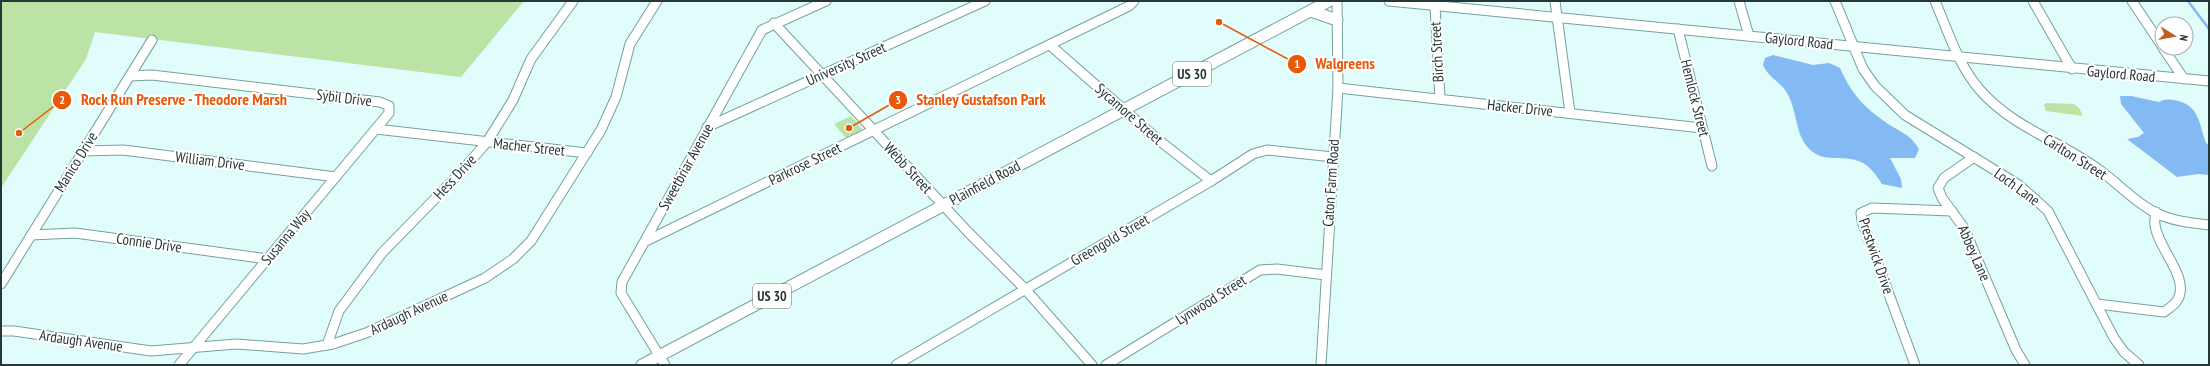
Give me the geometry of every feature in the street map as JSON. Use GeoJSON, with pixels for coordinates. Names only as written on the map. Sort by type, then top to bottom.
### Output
{"type":"FeatureCollection","features":[{"type":"Feature","properties":{"kind":"main road"},"geometry":{"type":"LineString","coordinates":[[1307,1],[1311,11],[1337,20]]}},
{"type":"Feature","properties":{"kind":"main road","name":"Plainfield Road"},"geometry":{"type":"LineString","coordinates":[[642,365],[662,360],[943,205],[1329,1]]}},
{"type":"Feature","properties":{"kind":"street","name":"Hess Drive"},"geometry":{"type":"LineString","coordinates":[[327,345],[340,311],[382,253],[460,173],[487,142],[513,100],[530,59],[573,1]]}},
{"type":"Feature","properties":{"kind":"street","name":"Ardaugh Avenue"},"geometry":{"type":"LineString","coordinates":[[1,331],[14,331],[151,350],[236,344],[303,349],[327,345],[366,333],[485,278],[504,266],[531,241],[588,153],[610,113],[630,44],[657,1]]}},
{"type":"Feature","properties":{"kind":"street","name":"Sweetbriar Avenue"},"geometry":{"type":"LineString","coordinates":[[662,360],[621,293],[622,282],[759,34],[762,30],[774,23],[826,1]]}},
{"type":"Feature","properties":{"kind":"street","name":"University Street"},"geometry":{"type":"LineString","coordinates":[[707,127],[985,1]]}},
{"type":"Feature","properties":{"kind":"street","name":"Parkrose Street"},"geometry":{"type":"LineString","coordinates":[[646,241],[1050,45],[1129,6],[1134,1]]}},
{"type":"Feature","properties":{"kind":"street","name":"Caton Farm Road"},"geometry":{"type":"LineString","coordinates":[[1321,365],[1338,88],[1337,1]]}},
{"type":"Feature","properties":{"kind":"street","name":"Gaylord Road"},"geometry":{"type":"LineString","coordinates":[[1389,1],[1749,36],[2072,70],[2209,81]]}},
{"type":"Feature","properties":{"kind":"street"},"geometry":{"type":"LineString","coordinates":[[1555,1],[1570,113]]}},
{"type":"Feature","properties":{"kind":"street"},"geometry":{"type":"LineString","coordinates":[[1739,1],[1749,36]]}},
{"type":"Feature","properties":{"kind":"street","name":"Loch Lane"},"geometry":{"type":"LineString","coordinates":[[1835,1],[1863,69],[1889,102],[1905,115],[2019,185],[2036,198],[2048,211],[2114,338],[2124,352],[2139,365]]}},
{"type":"Feature","properties":{"kind":"street","name":"Carlton Street"},"geometry":{"type":"LineString","coordinates":[[1935,1],[1962,58],[1979,89],[1991,102],[2018,121],[2098,168],[2156,212],[2172,219],[2209,225]]}},
{"type":"Feature","properties":{"kind":"street"},"geometry":{"type":"LineString","coordinates":[[2033,1],[2072,70]]}},
{"type":"Feature","properties":{"kind":"street"},"geometry":{"type":"LineString","coordinates":[[2132,1],[2154,34]]}},
{"type":"Feature","properties":{"kind":"street","name":"Birch Street"},"geometry":{"type":"LineString","coordinates":[[1435,5],[1440,99]]}},
{"type":"Feature","properties":{"kind":"street","name":"Webb Street"},"geometry":{"type":"LineString","coordinates":[[774,23],[823,74],[943,205],[1025,289],[1092,365]]}},
{"type":"Feature","properties":{"kind":"street","name":"Hemlock Street"},"geometry":{"type":"LineString","coordinates":[[1678,29],[1712,166]]}},
{"type":"Feature","properties":{"kind":"street","name":"Manico Drive"},"geometry":{"type":"LineString","coordinates":[[1,284],[152,40]]}},
{"type":"Feature","properties":{"kind":"street","name":"Sycamore Street"},"geometry":{"type":"LineString","coordinates":[[1050,45],[1156,138],[1212,181]]}},
{"type":"Feature","properties":{"kind":"street"},"geometry":{"type":"LineString","coordinates":[[2169,56],[2184,79]]}},
{"type":"Feature","properties":{"kind":"street","name":"Sybil Drive"},"geometry":{"type":"LineString","coordinates":[[130,76],[160,76],[380,102],[389,106]]}},
{"type":"Feature","properties":{"kind":"street","name":"Hacker Drive"},"geometry":{"type":"LineString","coordinates":[[1338,88],[1702,128]]}},
{"type":"Feature","properties":{"kind":"street","name":"Susanna Way"},"geometry":{"type":"LineString","coordinates":[[178,365],[376,129],[389,113],[389,106]]}},
{"type":"Feature","properties":{"kind":"street","name":"Macher Street"},"geometry":{"type":"LineString","coordinates":[[376,129],[588,153]]}},
{"type":"Feature","properties":{"kind":"street","name":"William Drive"},"geometry":{"type":"LineString","coordinates":[[83,151],[123,150],[336,177]]}},
{"type":"Feature","properties":{"kind":"street","name":"Greengold Street"},"geometry":{"type":"LineString","coordinates":[[896,365],[1212,181],[1253,154],[1267,150],[1333,157]]}},
{"type":"Feature","properties":{"kind":"street","name":"Abbey Lane"},"geometry":{"type":"LineString","coordinates":[[1974,157],[1944,178],[1939,184],[1942,198],[1964,228],[2016,350],[2025,365]]}},
{"type":"Feature","properties":{"kind":"street","name":"Prestwick Drive"},"geometry":{"type":"LineString","coordinates":[[1915,365],[1862,221],[1861,213],[1872,208],[1952,211]]}},
{"type":"Feature","properties":{"kind":"street"},"geometry":{"type":"LineString","coordinates":[[2097,304],[2164,312],[2173,308],[2183,295],[2186,286],[2183,276],[2155,229],[2153,219],[2156,212]]}},
{"type":"Feature","properties":{"kind":"street","name":"Connie Drive"},"geometry":{"type":"LineString","coordinates":[[31,235],[75,233],[268,259]]}},
{"type":"Feature","properties":{"kind":"street","name":"Lynwood Street"},"geometry":{"type":"LineString","coordinates":[[1106,365],[1260,270],[1277,269],[1326,274]]}},
{"type":"Feature","properties":{"kind":"green space"},"geometry":{"type":"Polygon","coordinates":[[[1,1],[524,1],[461,77],[95,32],[86,59],[1,188],[1,1]]]}},
{"type":"Feature","properties":{"kind":"green space"},"geometry":{"type":"Polygon","coordinates":[[[2046,103],[2074,104],[2079,108],[2083,116],[2046,111],[2044,105],[2046,103]]]}},
{"type":"Feature","properties":{"kind":"green space"},"geometry":{"type":"Polygon","coordinates":[[[851,116],[863,130],[846,138],[834,124],[851,116]]]}},
{"type":"Feature","properties":{"kind":"water"},"geometry":{"type":"Polygon","coordinates":[[[1773,55],[1813,65],[1829,63],[1840,68],[1849,86],[1865,106],[1888,124],[1905,134],[1916,144],[1919,149],[1915,158],[1890,158],[1901,179],[1902,188],[1882,184],[1868,166],[1857,160],[1823,157],[1809,149],[1800,135],[1788,95],[1768,73],[1763,65],[1765,58],[1773,55]]]}},
{"type":"Feature","properties":{"kind":"water"},"geometry":{"type":"Polygon","coordinates":[[[2120,96],[2131,96],[2159,102],[2162,100],[2174,100],[2189,106],[2197,116],[2206,143],[2209,145],[2209,175],[2198,174],[2177,177],[2127,139],[2138,137],[2144,133],[2121,104],[2120,96]]]}},
{"type":"Feature","properties":{"kind":"waterway"},"geometry":{"type":"LineString","coordinates":[[2188,1],[2209,29]]}},
{"type":"Feature","properties":{"kind":"place","name":"Walgreens"},"geometry":{"type":"Point","coordinates":[1219,22]}},
{"type":"Feature","properties":{"kind":"place","name":"Stanley Gustafson Park"},"geometry":{"type":"Point","coordinates":[849,128]}},
{"type":"Feature","properties":{"kind":"place","name":"Rock Run Preserve - Theodore Marsh"},"geometry":{"type":"Point","coordinates":[19,133]}}]}
